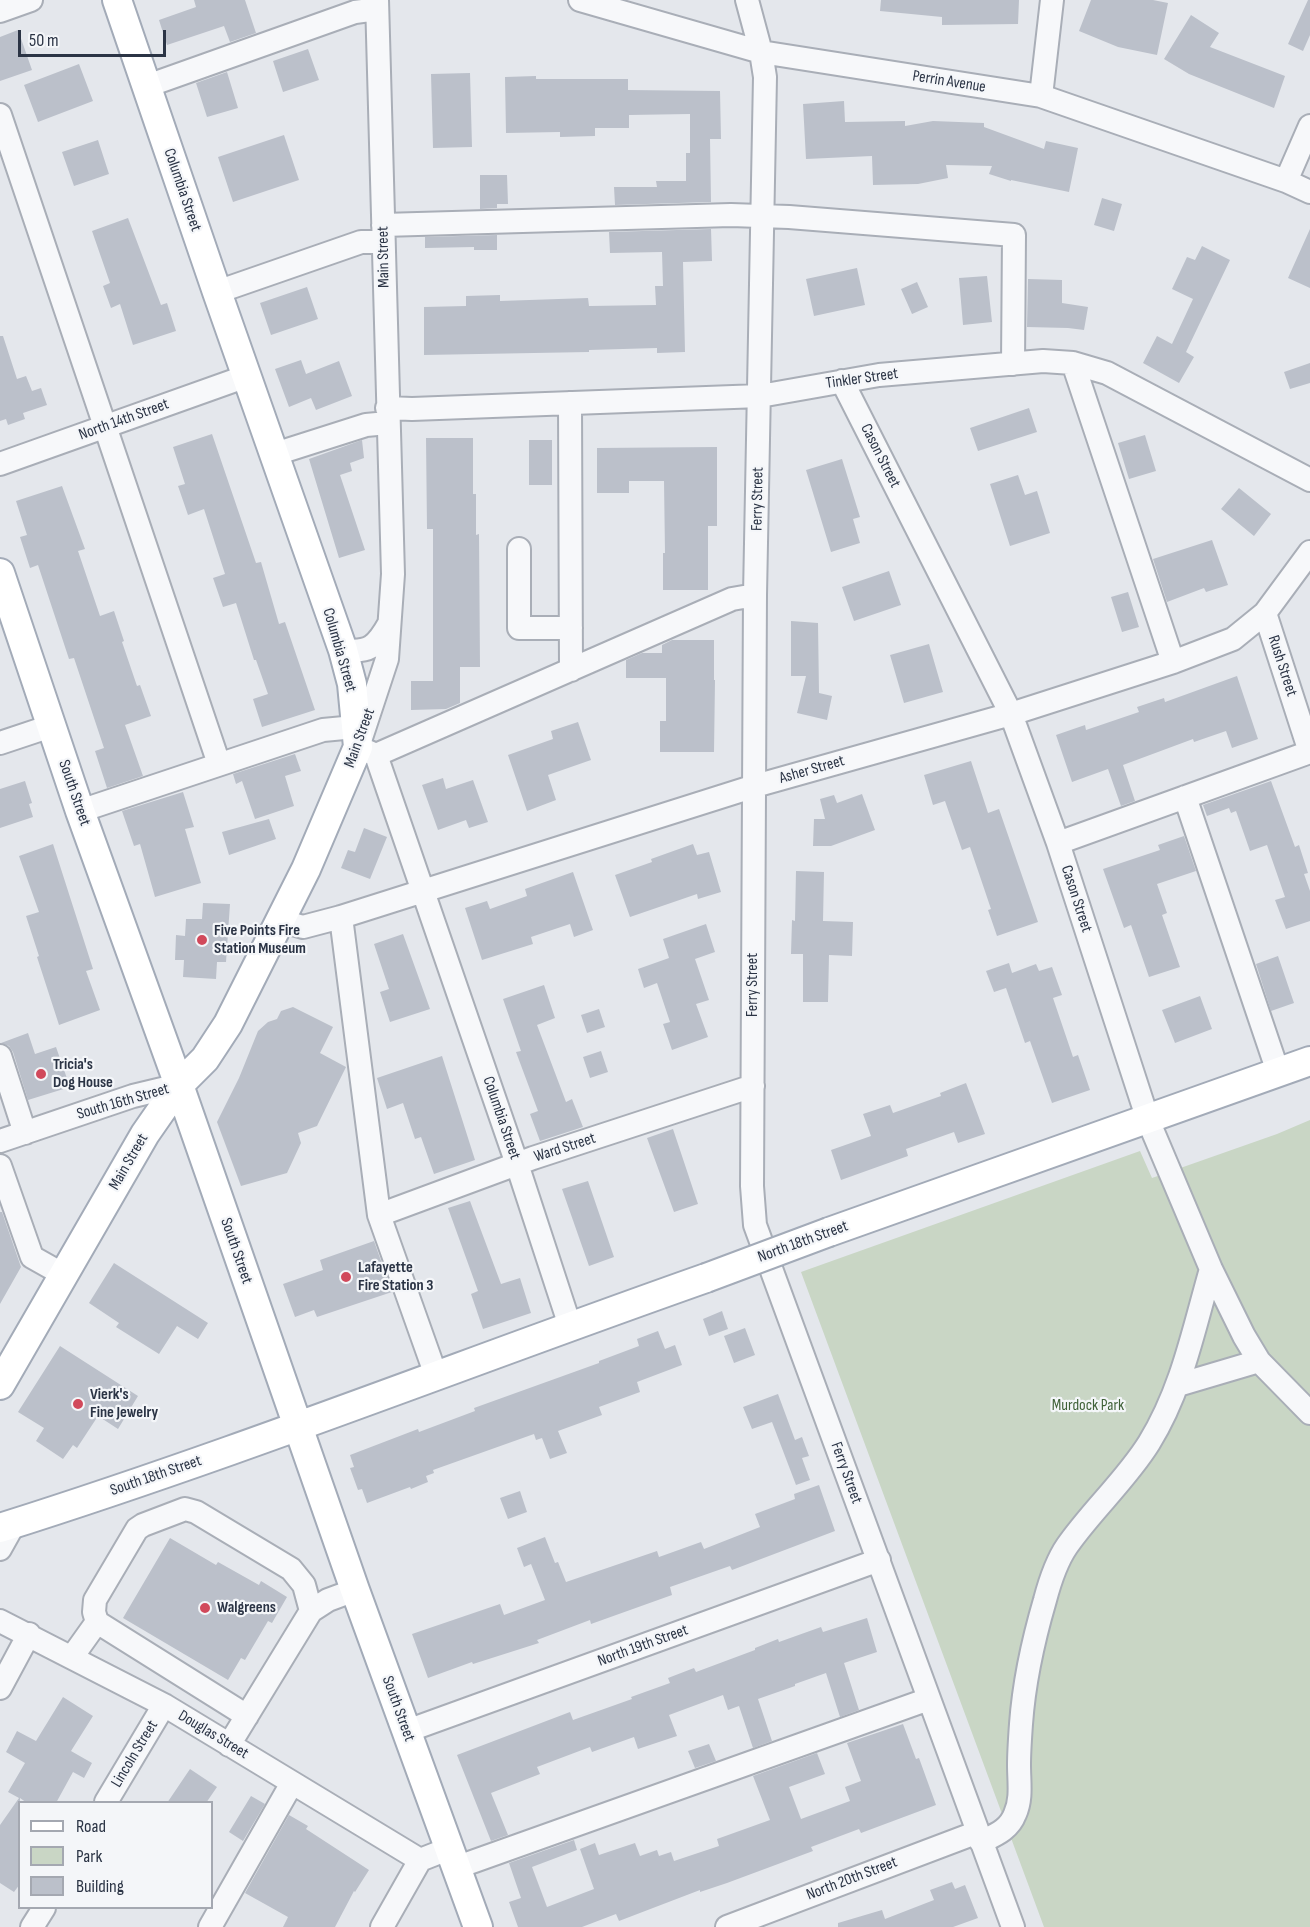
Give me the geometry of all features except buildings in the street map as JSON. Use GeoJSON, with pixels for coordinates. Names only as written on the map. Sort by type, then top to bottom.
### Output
{"type":"FeatureCollection","features":[{"type":"Feature","properties":{"kind":"main road","name":"Columbia Street"},"geometry":{"type":"LineString","coordinates":[[117,0],[343,650],[363,743]]}},
{"type":"Feature","properties":{"kind":"main road","name":"South Street"},"geometry":{"type":"LineString","coordinates":[[0,573],[80,812],[179,1085],[297,1428],[478,1927]]}},
{"type":"Feature","properties":{"kind":"main road","name":"Main Street"},"geometry":{"type":"LineString","coordinates":[[0,1385],[145,1134],[179,1085],[205,1059],[228,1024],[306,869],[363,743]]}},
{"type":"Feature","properties":{"kind":"main road","name":"North 18th Street"},"geometry":{"type":"LineString","coordinates":[[297,1428],[829,1232],[1310,1061]]}},
{"type":"Feature","properties":{"kind":"main road","name":"South 18th Street"},"geometry":{"type":"LineString","coordinates":[[11,1520],[297,1428]]}},
{"type":"Feature","properties":{"kind":"street"},"geometry":{"type":"LineString","coordinates":[[0,11],[31,0]]}},
{"type":"Feature","properties":{"kind":"street","name":"Perrin Avenue"},"geometry":{"type":"LineString","coordinates":[[580,0],[761,52],[1041,96],[1286,180],[1310,192]]}},
{"type":"Feature","properties":{"kind":"street","name":"Ferry Street"},"geometry":{"type":"LineString","coordinates":[[747,0],[765,77],[755,595],[752,1186],[755,1226],[1013,1927]]}},
{"type":"Feature","properties":{"kind":"street"},"geometry":{"type":"LineString","coordinates":[[1041,96],[1052,0]]}},
{"type":"Feature","properties":{"kind":"street"},"geometry":{"type":"LineString","coordinates":[[147,86],[377,4]]}},
{"type":"Feature","properties":{"kind":"street","name":"Main Street"},"geometry":{"type":"LineString","coordinates":[[363,743],[387,659],[393,574],[377,4]]}},
{"type":"Feature","properties":{"kind":"street"},"geometry":{"type":"LineString","coordinates":[[0,115],[219,764]]}},
{"type":"Feature","properties":{"kind":"street"},"geometry":{"type":"LineString","coordinates":[[1286,180],[1310,126]]}},
{"type":"Feature","properties":{"kind":"street"},"geometry":{"type":"LineString","coordinates":[[217,292],[383,234],[731,215],[1014,234],[1013,364]]}},
{"type":"Feature","properties":{"kind":"street","name":"Tinkler Street"},"geometry":{"type":"LineString","coordinates":[[275,454],[388,416],[570,403],[760,396],[879,375],[1043,362],[1073,363],[1107,373],[1310,480]]}},
{"type":"Feature","properties":{"kind":"street"},"geometry":{"type":"LineString","coordinates":[[1073,363],[1173,662]]}},
{"type":"Feature","properties":{"kind":"street","name":"North 14th Street"},"geometry":{"type":"LineString","coordinates":[[0,464],[247,376]]}},
{"type":"Feature","properties":{"kind":"street","name":"Cason Street"},"geometry":{"type":"LineString","coordinates":[[842,381],[1011,714],[1058,843],[1148,1120],[1211,1269],[1239,1326],[1259,1360],[1310,1413]]}},
{"type":"Feature","properties":{"kind":"street"},"geometry":{"type":"LineString","coordinates":[[570,403],[571,670]]}},
{"type":"Feature","properties":{"kind":"street"},"geometry":{"type":"LineString","coordinates":[[519,549],[519,628],[571,628]]}},
{"type":"Feature","properties":{"kind":"street","name":"Asher Street"},"geometry":{"type":"LineString","coordinates":[[279,920],[303,927],[341,917],[755,786],[1011,714],[1173,662],[1233,639],[1265,613],[1310,552]]}},
{"type":"Feature","properties":{"kind":"street"},"geometry":{"type":"LineString","coordinates":[[80,812],[323,730],[363,743],[571,670],[732,599],[755,595]]}},
{"type":"Feature","properties":{"kind":"street","name":"Rush Street"},"geometry":{"type":"LineString","coordinates":[[1265,613],[1310,752]]}},
{"type":"Feature","properties":{"kind":"street"},"geometry":{"type":"LineString","coordinates":[[343,650],[360,652],[370,649],[381,639],[388,624]]}},
{"type":"Feature","properties":{"kind":"street"},"geometry":{"type":"LineString","coordinates":[[0,743],[51,726]]}},
{"type":"Feature","properties":{"kind":"street","name":"Columbia Street"},"geometry":{"type":"LineString","coordinates":[[363,743],[423,892],[570,1326]]}},
{"type":"Feature","properties":{"kind":"street"},"geometry":{"type":"LineString","coordinates":[[1058,843],[1310,752]]}},
{"type":"Feature","properties":{"kind":"street"},"geometry":{"type":"LineString","coordinates":[[1185,797],[1278,1072]]}},
{"type":"Feature","properties":{"kind":"street"},"geometry":{"type":"LineString","coordinates":[[341,917],[379,1215],[433,1367]]}},
{"type":"Feature","properties":{"kind":"street"},"geometry":{"type":"LineString","coordinates":[[0,1056],[25,1133]]}},
{"type":"Feature","properties":{"kind":"street","name":"South 16th Street"},"geometry":{"type":"LineString","coordinates":[[0,1141],[133,1096],[179,1085]]}},
{"type":"Feature","properties":{"kind":"street","name":"Ward Street"},"geometry":{"type":"LineString","coordinates":[[379,1215],[517,1164],[753,1086]]}},
{"type":"Feature","properties":{"kind":"street"},"geometry":{"type":"LineString","coordinates":[[0,1166],[32,1257],[64,1275]]}},
{"type":"Feature","properties":{"kind":"street","name":"North 20th Street"},"geometry":{"type":"LineString","coordinates":[[727,1927],[979,1837],[1000,1833],[1010,1824],[1020,1802],[1019,1765],[1026,1680],[1035,1636],[1053,1572],[1067,1547],[1147,1446],[1162,1421],[1178,1385],[1211,1269]]}},
{"type":"Feature","properties":{"kind":"street"},"geometry":{"type":"LineString","coordinates":[[1178,1385],[1259,1360]]}},
{"type":"Feature","properties":{"kind":"street"},"geometry":{"type":"LineString","coordinates":[[247,1716],[97,1622],[94,1612],[95,1600],[137,1529],[186,1509],[196,1512],[291,1569],[304,1585],[311,1611]]}},
{"type":"Feature","properties":{"kind":"street","name":"South 18th Street"},"geometry":{"type":"LineString","coordinates":[[0,1549],[11,1520]]}},
{"type":"Feature","properties":{"kind":"street","name":"North 19th Street"},"geometry":{"type":"LineString","coordinates":[[406,1731],[879,1560]]}},
{"type":"Feature","properties":{"kind":"street"},"geometry":{"type":"LineString","coordinates":[[229,1745],[311,1611],[327,1600],[355,1590]]}},
{"type":"Feature","properties":{"kind":"street","name":"Douglas Street"},"geometry":{"type":"LineString","coordinates":[[1,1619],[164,1705],[420,1860]]}},
{"type":"Feature","properties":{"kind":"street"},"geometry":{"type":"LineString","coordinates":[[72,1657],[97,1622]]}},
{"type":"Feature","properties":{"kind":"street"},"geometry":{"type":"LineString","coordinates":[[0,1688],[29,1634]]}},
{"type":"Feature","properties":{"kind":"street"},"geometry":{"type":"LineString","coordinates":[[382,1927],[420,1860],[452,1858],[929,1699]]}},
{"type":"Feature","properties":{"kind":"street","name":"Lincoln Street"},"geometry":{"type":"LineString","coordinates":[[107,1801],[164,1705]]}},
{"type":"Feature","properties":{"kind":"street"},"geometry":{"type":"LineString","coordinates":[[210,1927],[292,1783]]}},
{"type":"Feature","properties":{"kind":"street"},"geometry":{"type":"LineString","coordinates":[[32,1927],[43,1909]]}},
{"type":"Feature","properties":{"kind":"green space","name":"Murdock Park"},"geometry":{"type":"Polygon","coordinates":[[[1310,1120],[1310,1927],[1044,1927],[801,1272],[1140,1151],[1152,1178],[1310,1120]]]}},
{"type":"Feature","properties":{"kind":"place","name":"Five Points Fire Station Museum"},"geometry":{"type":"Point","coordinates":[202,940]}},
{"type":"Feature","properties":{"kind":"place","name":"Tricia's Dog House"},"geometry":{"type":"Point","coordinates":[41,1074]}},
{"type":"Feature","properties":{"kind":"place","name":"Lafayette Fire Station 3"},"geometry":{"type":"Point","coordinates":[346,1277]}},
{"type":"Feature","properties":{"kind":"place","name":"Vierk's Fine Jewelry"},"geometry":{"type":"Point","coordinates":[78,1404]}},
{"type":"Feature","properties":{"kind":"place","name":"Walgreens"},"geometry":{"type":"Point","coordinates":[205,1608]}}]}
